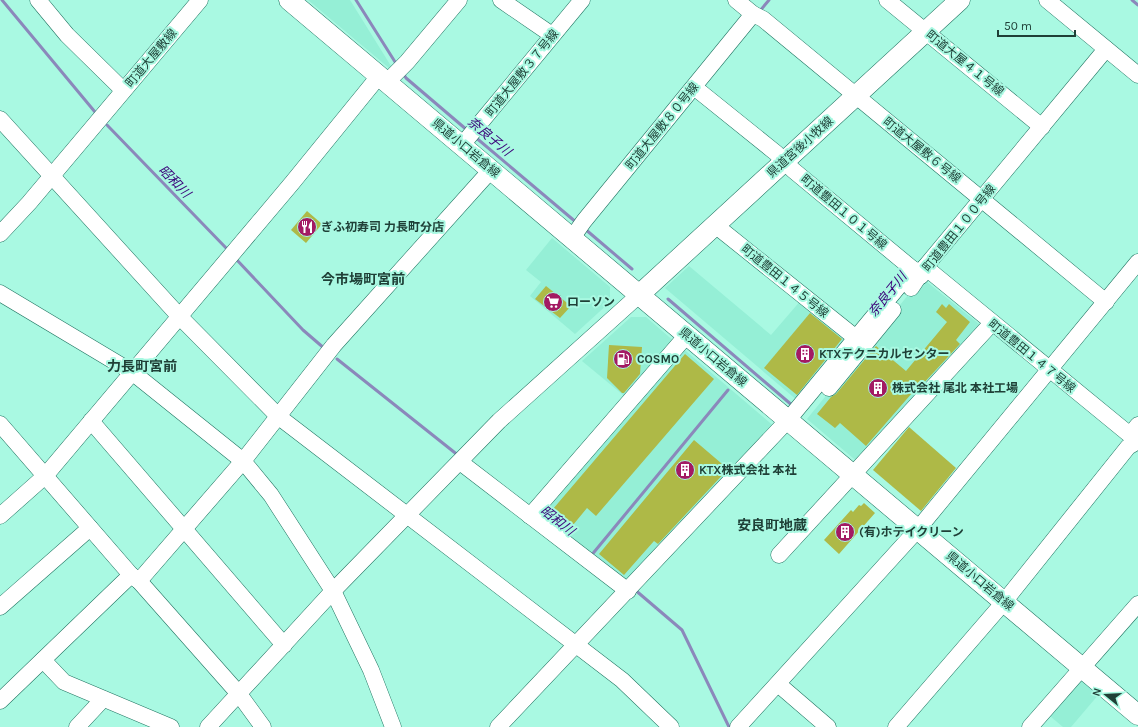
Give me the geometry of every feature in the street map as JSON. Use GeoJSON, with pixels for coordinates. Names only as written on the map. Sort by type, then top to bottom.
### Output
{"type":"FeatureCollection","features":[{"type":"Feature","properties":{"kind":"main road","name":"県道小口岩倉線"},"geometry":{"type":"LineString","coordinates":[[289,0],[572,238],[634,299],[687,335],[1138,715]]}},
{"type":"Feature","properties":{"kind":"main road","name":"県道宮後小牧線"},"geometry":{"type":"LineString","coordinates":[[634,299],[960,0]]}},
{"type":"Feature","properties":{"kind":"street","name":"町道大屋敷線"},"geometry":{"type":"LineString","coordinates":[[0,234],[52,176],[200,0]]}},
{"type":"Feature","properties":{"kind":"street"},"geometry":{"type":"LineString","coordinates":[[0,516],[45,476],[383,79],[408,62],[459,0]]}},
{"type":"Feature","properties":{"kind":"street"},"geometry":{"type":"LineString","coordinates":[[501,0],[552,35]]}},
{"type":"Feature","properties":{"kind":"street","name":"町道大屋敷３７号線"},"geometry":{"type":"LineString","coordinates":[[462,145],[582,0]]}},
{"type":"Feature","properties":{"kind":"street","name":"町道大屋敷６号線"},"geometry":{"type":"LineString","coordinates":[[736,0],[753,14],[763,19],[1106,302]]}},
{"type":"Feature","properties":{"kind":"street","name":"町道大屋４１号線"},"geometry":{"type":"LineString","coordinates":[[887,0],[1042,127]]}},
{"type":"Feature","properties":{"kind":"street"},"geometry":{"type":"LineString","coordinates":[[1047,0],[1138,75]]}},
{"type":"Feature","properties":{"kind":"street"},"geometry":{"type":"LineString","coordinates":[[44,2],[67,35],[123,90]]}},
{"type":"Feature","properties":{"kind":"street","name":"町道大屋敷８０号線"},"geometry":{"type":"LineString","coordinates":[[572,238],[584,221],[753,14]]}},
{"type":"Feature","properties":{"kind":"street","name":"町道豊田１００号線"},"geometry":{"type":"LineString","coordinates":[[793,424],[1106,49]]}},
{"type":"Feature","properties":{"kind":"street","name":"町道豊田１０１号線"},"geometry":{"type":"LineString","coordinates":[[694,87],[920,271]]}},
{"type":"Feature","properties":{"kind":"street"},"geometry":{"type":"LineString","coordinates":[[0,119],[180,316],[279,417],[622,680],[671,727]]}},
{"type":"Feature","properties":{"kind":"street"},"geometry":{"type":"LineString","coordinates":[[0,701],[43,660],[135,578],[184,528],[243,462],[334,345],[492,170]]}},
{"type":"Feature","properties":{"kind":"street","name":"町道豊田１４５号線"},"geometry":{"type":"LineString","coordinates":[[715,225],[856,338]]}},
{"type":"Feature","properties":{"kind":"street"},"geometry":{"type":"LineString","coordinates":[[738,727],[918,530],[1138,263]]}},
{"type":"Feature","properties":{"kind":"street"},"geometry":{"type":"LineString","coordinates":[[498,727],[576,644],[793,424],[856,338],[920,271]]}},
{"type":"Feature","properties":{"kind":"street","name":"町道豊田１４７号線"},"geometry":{"type":"LineString","coordinates":[[920,271],[992,323],[1047,372],[1135,437]]}},
{"type":"Feature","properties":{"kind":"street"},"geometry":{"type":"LineString","coordinates":[[0,293],[132,372],[243,462],[271,494],[333,591],[371,670],[393,727]]}},
{"type":"Feature","properties":{"kind":"street"},"geometry":{"type":"LineString","coordinates":[[208,727],[333,591],[499,422],[634,299]]}},
{"type":"Feature","properties":{"kind":"street"},"geometry":{"type":"LineString","coordinates":[[779,555],[854,476],[992,323]]}},
{"type":"Feature","properties":{"kind":"street"},"geometry":{"type":"LineString","coordinates":[[533,513],[687,335]]}},
{"type":"Feature","properties":{"kind":"street"},"geometry":{"type":"LineString","coordinates":[[91,421],[284,645]]}},
{"type":"Feature","properties":{"kind":"street"},"geometry":{"type":"LineString","coordinates":[[0,424],[90,528],[239,694],[263,727]]}},
{"type":"Feature","properties":{"kind":"street"},"geometry":{"type":"LineString","coordinates":[[896,727],[1004,602],[1135,437]]}},
{"type":"Feature","properties":{"kind":"street"},"geometry":{"type":"LineString","coordinates":[[463,459],[631,588]]}},
{"type":"Feature","properties":{"kind":"street"},"geometry":{"type":"LineString","coordinates":[[0,608],[90,528]]}},
{"type":"Feature","properties":{"kind":"street"},"geometry":{"type":"LineString","coordinates":[[1030,727],[1138,604]]}},
{"type":"Feature","properties":{"kind":"street"},"geometry":{"type":"LineString","coordinates":[[43,660],[64,682],[170,727]]}},
{"type":"Feature","properties":{"kind":"street"},"geometry":{"type":"LineString","coordinates":[[778,684],[828,727]]}},
{"type":"Feature","properties":{"kind":"street"},"geometry":{"type":"LineString","coordinates":[[77,727],[104,699]]}},
{"type":"Feature","properties":{"kind":"shaded area"},"geometry":{"type":"Polygon","coordinates":[[[308,0],[350,0],[391,66],[389,68],[308,0]]]}},
{"type":"Feature","properties":{"kind":"shaded area"},"geometry":{"type":"Polygon","coordinates":[[[552,238],[610,287],[610,302],[575,334],[530,296],[541,282],[526,270],[552,238]]]}},
{"type":"Feature","properties":{"kind":"shaded area"},"geometry":{"type":"Polygon","coordinates":[[[689,266],[771,335],[802,299],[850,337],[798,401],[665,288],[689,266]]]}},
{"type":"Feature","properties":{"kind":"shaded area"},"geometry":{"type":"Polygon","coordinates":[[[922,278],[984,328],[860,464],[807,419],[922,278]]]}},
{"type":"Feature","properties":{"kind":"shaded area"},"geometry":{"type":"Polygon","coordinates":[[[631,317],[646,317],[676,343],[628,399],[582,361],[631,317]]]}},
{"type":"Feature","properties":{"kind":"shaded area"},"geometry":{"type":"Polygon","coordinates":[[[680,346],[776,428],[628,584],[538,514],[680,346]]]}},
{"type":"Feature","properties":{"kind":"shaded area"},"geometry":{"type":"Polygon","coordinates":[[[1082,668],[1105,687],[1071,727],[1063,727],[1044,711],[1082,668]]]}},
{"type":"Feature","properties":{"kind":"building","name":"ぎふ初寿司 力長町分店"},"geometry":{"type":"Polygon","coordinates":[[[307,211],[322,224],[306,243],[291,230],[307,211]]]}},
{"type":"Feature","properties":{"kind":"building","name":"ローソン"},"geometry":{"type":"Polygon","coordinates":[[[546,286],[571,306],[560,318],[535,299],[546,286]]]}},
{"type":"Feature","properties":{"kind":"building","name":"株式会社 尾北 本社工場"},"geometry":{"type":"Polygon","coordinates":[[[942,304],[946,308],[949,304],[970,322],[956,340],[960,344],[921,386],[919,385],[866,446],[840,423],[835,428],[817,414],[831,397],[836,394],[876,346],[906,371],[947,322],[936,312],[942,304]]]}},
{"type":"Feature","properties":{"kind":"building","name":"KTXテクニカルセンター"},"geometry":{"type":"Polygon","coordinates":[[[810,313],[842,339],[797,395],[764,368],[810,313]]]}},
{"type":"Feature","properties":{"kind":"building"},"geometry":{"type":"Polygon","coordinates":[[[609,345],[642,347],[640,374],[624,393],[622,393],[607,378],[609,345]]]}},
{"type":"Feature","properties":{"kind":"building"},"geometry":{"type":"Polygon","coordinates":[[[685,354],[714,379],[596,516],[587,508],[573,525],[553,509],[685,354]]]}},
{"type":"Feature","properties":{"kind":"building"},"geometry":{"type":"Polygon","coordinates":[[[909,427],[956,468],[921,511],[873,470],[909,427]]]}},
{"type":"Feature","properties":{"kind":"building"},"geometry":{"type":"Polygon","coordinates":[[[694,440],[728,469],[658,544],[654,541],[624,575],[599,554],[694,440]]]}},
{"type":"Feature","properties":{"kind":"building","name":"(有)ホテイクリーン"},"geometry":{"type":"Polygon","coordinates":[[[864,503],[875,513],[839,554],[824,540],[851,510],[853,512],[859,505],[861,506],[864,503]]]}},
{"type":"Feature","properties":{"kind":"waterway","name":"昭和川"},"geometry":{"type":"LineString","coordinates":[[2,0],[95,112]]}},
{"type":"Feature","properties":{"kind":"waterway","name":"奈良子川"},"geometry":{"type":"LineString","coordinates":[[356,0],[397,65]]}},
{"type":"Feature","properties":{"kind":"waterway"},"geometry":{"type":"LineString","coordinates":[[759,12],[769,0]]}},
{"type":"Feature","properties":{"kind":"waterway"},"geometry":{"type":"LineString","coordinates":[[1132,0],[1138,5]]}},
{"type":"Feature","properties":{"kind":"waterway","name":"奈良子川"},"geometry":{"type":"LineString","coordinates":[[403,73],[406,78],[467,130]]}},
{"type":"Feature","properties":{"kind":"waterway","name":"昭和川"},"geometry":{"type":"LineString","coordinates":[[107,125],[228,250]]}},
{"type":"Feature","properties":{"kind":"waterway","name":"奈良子川"},"geometry":{"type":"LineString","coordinates":[[474,136],[577,223]]}},
{"type":"Feature","properties":{"kind":"waterway","name":"奈良子川"},"geometry":{"type":"LineString","coordinates":[[585,229],[632,269]]}},
{"type":"Feature","properties":{"kind":"waterway","name":"昭和川"},"geometry":{"type":"LineString","coordinates":[[236,259],[303,330],[325,349]]}},
{"type":"Feature","properties":{"kind":"waterway","name":"奈良子川"},"geometry":{"type":"LineString","coordinates":[[668,299],[793,406]]}},
{"type":"Feature","properties":{"kind":"waterway","name":"昭和川"},"geometry":{"type":"LineString","coordinates":[[337,359],[459,456]]}},
{"type":"Feature","properties":{"kind":"waterway"},"geometry":{"type":"LineString","coordinates":[[590,557],[728,390]]}},
{"type":"Feature","properties":{"kind":"waterway","name":"昭和川"},"geometry":{"type":"LineString","coordinates":[[634,589],[682,630],[729,727]]}},
{"type":"Feature","properties":{"kind":"place","name":"ぎふ初寿司 力長町分店"},"geometry":{"type":"Point","coordinates":[307,227]}},
{"type":"Feature","properties":{"kind":"place","name":"ローソン"},"geometry":{"type":"Point","coordinates":[553,302]}},
{"type":"Feature","properties":{"kind":"place","name":"KTXテクニカルセンター"},"geometry":{"type":"Point","coordinates":[805,354]}},
{"type":"Feature","properties":{"kind":"place","name":"COSMO"},"geometry":{"type":"Point","coordinates":[623,359]}},
{"type":"Feature","properties":{"kind":"place","name":"株式会社 尾北 本社工場"},"geometry":{"type":"Point","coordinates":[878,388]}},
{"type":"Feature","properties":{"kind":"place","name":"KTX株式会社 本社"},"geometry":{"type":"Point","coordinates":[685,470]}},
{"type":"Feature","properties":{"kind":"place","name":"(有)ホテイクリーン"},"geometry":{"type":"Point","coordinates":[845,532]}},
{"type":"Feature","properties":{"kind":"district","name":"今市場町宮前"},"geometry":{"type":"Point","coordinates":[363,279]}},
{"type":"Feature","properties":{"kind":"district","name":"力長町宮前"},"geometry":{"type":"Point","coordinates":[142,366]}},
{"type":"Feature","properties":{"kind":"district","name":"安良町地蔵"},"geometry":{"type":"Point","coordinates":[772,525]}}]}
